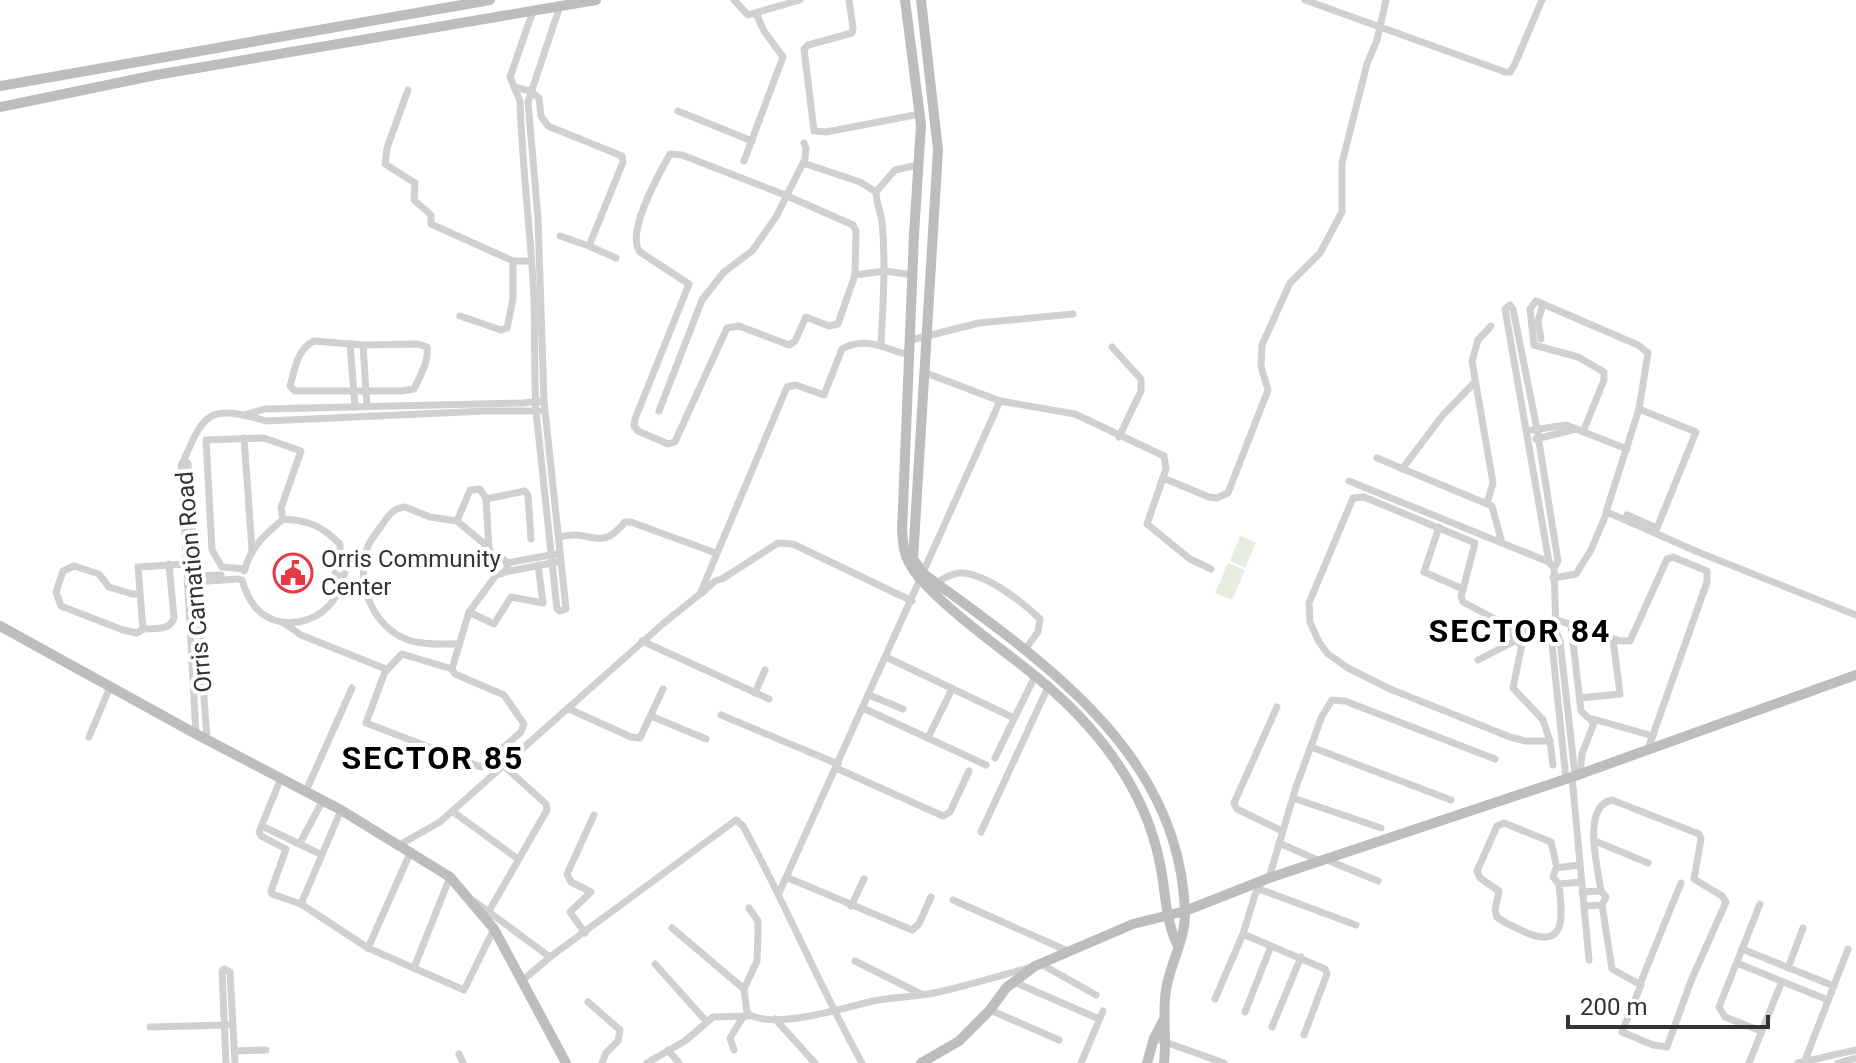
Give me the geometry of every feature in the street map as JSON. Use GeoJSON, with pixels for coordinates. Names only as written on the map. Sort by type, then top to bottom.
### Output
{"type":"FeatureCollection","features":[{"type":"Feature","properties":{"kind":"street"},"geometry":{"type":"LineString","coordinates":[[0,86],[490,0]]}},
{"type":"Feature","properties":{"kind":"street"},"geometry":{"type":"LineString","coordinates":[[0,107],[156,75],[596,0]]}},
{"type":"Feature","properties":{"kind":"street"},"geometry":{"type":"LineString","coordinates":[[734,0],[748,15],[800,0]]}},
{"type":"Feature","properties":{"kind":"street"},"geometry":{"type":"LineString","coordinates":[[849,0],[852,33],[808,45],[804,49],[814,131],[826,132],[920,114]]}},
{"type":"Feature","properties":{"kind":"street"},"geometry":{"type":"LineString","coordinates":[[905,0],[920,114],[902,531],[908,563],[961,619],[1048,687],[1096,735],[1114,759],[1145,812],[1154,835],[1169,929],[1178,946]]}},
{"type":"Feature","properties":{"kind":"street"},"geometry":{"type":"LineString","coordinates":[[921,0],[938,150],[926,373],[912,536],[913,559],[922,578],[936,583],[1089,706],[1117,738],[1156,796],[1172,841],[1185,911],[1185,931],[1167,987],[1163,1021],[1167,1042],[1164,1063]]}},
{"type":"Feature","properties":{"kind":"street"},"geometry":{"type":"LineString","coordinates":[[1305,0],[1497,71],[1510,72],[1542,0]]}},
{"type":"Feature","properties":{"kind":"street"},"geometry":{"type":"LineString","coordinates":[[1163,478],[1209,497],[1217,498],[1228,493],[1268,390],[1261,366],[1262,345],[1290,283],[1320,253],[1342,212],[1342,163],[1386,0]]}},
{"type":"Feature","properties":{"kind":"street"},"geometry":{"type":"LineString","coordinates":[[541,411],[560,537],[567,607],[564,611],[557,609],[540,401],[528,102],[560,6]]}},
{"type":"Feature","properties":{"kind":"street"},"geometry":{"type":"LineString","coordinates":[[533,11],[511,72],[511,81],[520,101],[532,272],[537,284]]}},
{"type":"Feature","properties":{"kind":"street"},"geometry":{"type":"LineString","coordinates":[[744,161],[783,57],[764,31],[756,13]]}},
{"type":"Feature","properties":{"kind":"street"},"geometry":{"type":"LineString","coordinates":[[407,14],[411,32]]}},
{"type":"Feature","properties":{"kind":"street"},"geometry":{"type":"LineString","coordinates":[[514,87],[530,91],[539,98],[541,116],[548,126],[622,156],[623,162],[589,246]]}},
{"type":"Feature","properties":{"kind":"street"},"geometry":{"type":"LineString","coordinates":[[408,90],[387,148],[385,164],[415,183],[414,200],[431,215],[431,224],[513,261],[531,261]]}},
{"type":"Feature","properties":{"kind":"street"},"geometry":{"type":"LineString","coordinates":[[678,111],[752,141]]}},
{"type":"Feature","properties":{"kind":"street"},"geometry":{"type":"LineString","coordinates":[[659,411],[702,300],[724,272],[752,251],[776,217],[803,163],[806,153],[804,143]]}},
{"type":"Feature","properties":{"kind":"street"},"geometry":{"type":"LineString","coordinates":[[670,154],[682,155],[853,225],[856,231],[855,275],[836,326],[806,317],[795,341],[789,345],[739,326],[727,328],[675,442],[668,444],[638,431],[634,426],[689,286],[687,281],[640,252],[636,246],[637,225],[670,154]]}},
{"type":"Feature","properties":{"kind":"street"},"geometry":{"type":"LineString","coordinates":[[803,163],[860,182],[876,192]]}},
{"type":"Feature","properties":{"kind":"street"},"geometry":{"type":"LineString","coordinates":[[881,345],[885,271],[882,217],[877,209],[876,192],[895,170],[918,165]]}},
{"type":"Feature","properties":{"kind":"street"},"geometry":{"type":"LineString","coordinates":[[560,236],[616,258]]}},
{"type":"Feature","properties":{"kind":"street"},"geometry":{"type":"LineString","coordinates":[[460,316],[504,330],[513,299],[513,261]]}},
{"type":"Feature","properties":{"kind":"street"},"geometry":{"type":"LineString","coordinates":[[855,275],[885,271],[913,275]]}},
{"type":"Feature","properties":{"kind":"street"},"geometry":{"type":"LineString","coordinates":[[514,272],[532,272]]}},
{"type":"Feature","properties":{"kind":"street"},"geometry":{"type":"LineString","coordinates":[[1553,578],[1576,574],[1591,550],[1627,449],[1649,358],[1646,349],[1536,301],[1530,309],[1534,345],[1578,357],[1604,372],[1604,380],[1580,431]]}},
{"type":"Feature","properties":{"kind":"street"},"geometry":{"type":"LineString","coordinates":[[1541,339],[1538,321],[1543,304]]}},
{"type":"Feature","properties":{"kind":"street"},"geometry":{"type":"LineString","coordinates":[[1551,565],[1558,561],[1537,429],[1510,305],[1505,309],[1553,578],[1555,630],[1560,641],[1589,960]]}},
{"type":"Feature","properties":{"kind":"street"},"geometry":{"type":"LineString","coordinates":[[911,340],[979,323],[1073,314]]}},
{"type":"Feature","properties":{"kind":"street"},"geometry":{"type":"LineString","coordinates":[[1487,503],[1493,483],[1472,353],[1478,340],[1491,326]]}},
{"type":"Feature","properties":{"kind":"street"},"geometry":{"type":"LineString","coordinates":[[700,594],[783,391],[796,385],[824,395],[844,347],[863,342],[910,355]]}},
{"type":"Feature","properties":{"kind":"street"},"geometry":{"type":"LineString","coordinates":[[309,343],[350,344],[418,344],[427,347],[426,365],[414,389],[402,391],[295,391],[290,386],[302,350],[309,343]]}},
{"type":"Feature","properties":{"kind":"street"},"geometry":{"type":"LineString","coordinates":[[350,344],[355,407]]}},
{"type":"Feature","properties":{"kind":"street"},"geometry":{"type":"LineString","coordinates":[[363,345],[367,406]]}},
{"type":"Feature","properties":{"kind":"street"},"geometry":{"type":"LineString","coordinates":[[1112,347],[1142,384],[1119,437]]}},
{"type":"Feature","properties":{"kind":"street"},"geometry":{"type":"LineString","coordinates":[[926,373],[1000,401],[1075,414],[1164,456],[1166,469],[1147,524],[1190,559],[1211,569]]}},
{"type":"Feature","properties":{"kind":"street"},"geometry":{"type":"LineString","coordinates":[[1402,469],[1443,415],[1475,382]]}},
{"type":"Feature","properties":{"kind":"street"},"geometry":{"type":"LineString","coordinates":[[244,415],[265,409],[540,401]]}},
{"type":"Feature","properties":{"kind":"street"},"geometry":{"type":"LineString","coordinates":[[779,893],[1000,401]]}},
{"type":"Feature","properties":{"kind":"street"},"geometry":{"type":"LineString","coordinates":[[1607,509],[1657,528],[1696,432],[1639,409]]}},
{"type":"Feature","properties":{"kind":"street"},"geometry":{"type":"LineString","coordinates":[[184,460],[198,426],[207,417],[223,414],[266,421],[541,411]]}},
{"type":"Feature","properties":{"kind":"street"},"geometry":{"type":"LineString","coordinates":[[1526,431],[1566,425],[1627,449]]}},
{"type":"Feature","properties":{"kind":"street"},"geometry":{"type":"LineString","coordinates":[[1528,441],[1580,431]]}},
{"type":"Feature","properties":{"kind":"street"},"geometry":{"type":"LineString","coordinates":[[244,438],[252,550]]}},
{"type":"Feature","properties":{"kind":"street"},"geometry":{"type":"LineString","coordinates":[[241,575],[222,567],[212,550],[206,440],[264,438],[301,451],[281,508],[283,519]]}},
{"type":"Feature","properties":{"kind":"street"},"geometry":{"type":"LineString","coordinates":[[1377,458],[1492,506],[1502,543]]}},
{"type":"Feature","properties":{"kind":"street","name":"Orris Carnation Road"},"geometry":{"type":"LineString","coordinates":[[196,734],[192,579],[188,464],[184,460],[181,465],[187,564],[192,579],[207,740]]}},
{"type":"Feature","properties":{"kind":"street"},"geometry":{"type":"LineString","coordinates":[[1349,481],[1551,565]]}},
{"type":"Feature","properties":{"kind":"street"},"geometry":{"type":"LineString","coordinates":[[457,521],[470,490],[480,489],[486,499],[489,549]]}},
{"type":"Feature","properties":{"kind":"street"},"geometry":{"type":"LineString","coordinates":[[486,499],[525,491],[528,495],[531,539]]}},
{"type":"Feature","properties":{"kind":"street"},"geometry":{"type":"LineString","coordinates":[[1530,635],[1526,628],[1514,629],[1466,606],[1461,597],[1477,545],[1471,540],[1364,497],[1353,498],[1309,603],[1310,622],[1328,654],[1390,689],[1518,740],[1550,741]]}},
{"type":"Feature","properties":{"kind":"street"},"geometry":{"type":"LineString","coordinates":[[452,669],[469,612],[503,570],[504,560],[496,559],[457,521],[430,517],[399,507],[391,512],[366,549],[368,600],[373,612],[392,630],[409,640],[458,644]]}},
{"type":"Feature","properties":{"kind":"street"},"geometry":{"type":"LineString","coordinates":[[1607,509],[1698,552],[1856,615]]}},
{"type":"Feature","properties":{"kind":"street"},"geometry":{"type":"LineString","coordinates":[[283,519],[300,519],[317,524],[340,544],[342,572],[336,598],[321,613],[303,622],[272,620],[257,610],[247,596],[241,575],[252,550],[266,532],[283,519]]}},
{"type":"Feature","properties":{"kind":"street"},"geometry":{"type":"LineString","coordinates":[[560,537],[581,534],[603,539],[617,534],[625,522],[631,522],[713,552]]}},
{"type":"Feature","properties":{"kind":"street"},"geometry":{"type":"LineString","coordinates":[[1439,527],[1424,572],[1463,589]]}},
{"type":"Feature","properties":{"kind":"street"},"geometry":{"type":"LineString","coordinates":[[368,948],[406,848],[440,822],[642,641],[715,581],[783,542],[912,601]]}},
{"type":"Feature","properties":{"kind":"street"},"geometry":{"type":"LineString","coordinates":[[503,570],[562,557]]}},
{"type":"Feature","properties":{"kind":"street"},"geometry":{"type":"LineString","coordinates":[[1554,619],[1626,641],[1633,638],[1667,559],[1673,557],[1707,571],[1707,582],[1648,749]]}},
{"type":"Feature","properties":{"kind":"street"},"geometry":{"type":"LineString","coordinates":[[496,559],[492,569],[503,570],[538,565],[553,558]]}},
{"type":"Feature","properties":{"kind":"street"},"geometry":{"type":"LineString","coordinates":[[139,594],[109,587],[99,574],[74,566],[63,571],[56,592],[61,606],[123,630],[137,633],[143,629],[168,627],[174,618],[169,564]]}},
{"type":"Feature","properties":{"kind":"street"},"geometry":{"type":"LineString","coordinates":[[143,629],[138,567],[187,564]]}},
{"type":"Feature","properties":{"kind":"street"},"geometry":{"type":"LineString","coordinates":[[469,612],[494,624],[511,597],[543,603],[538,565]]}},
{"type":"Feature","properties":{"kind":"street"},"geometry":{"type":"LineString","coordinates":[[342,572],[365,571]]}},
{"type":"Feature","properties":{"kind":"street"},"geometry":{"type":"LineString","coordinates":[[936,583],[951,574],[970,573],[1013,596],[1040,619],[1038,632],[1024,651]]}},
{"type":"Feature","properties":{"kind":"street"},"geometry":{"type":"LineString","coordinates":[[192,579],[241,575]]}},
{"type":"Feature","properties":{"kind":"street"},"geometry":{"type":"LineString","coordinates":[[284,623],[301,635],[386,671]]}},
{"type":"Feature","properties":{"kind":"street"},"geometry":{"type":"LineString","coordinates":[[1571,625],[1582,713],[1653,736]]}},
{"type":"Feature","properties":{"kind":"street"},"geometry":{"type":"LineString","coordinates":[[0,626],[341,810],[450,877],[494,929],[566,1063]]}},
{"type":"Feature","properties":{"kind":"street"},"geometry":{"type":"LineString","coordinates":[[1514,629],[1518,642],[1513,688],[1543,720],[1553,765]]}},
{"type":"Feature","properties":{"kind":"street"},"geometry":{"type":"LineString","coordinates":[[1478,660],[1530,635],[1555,630]]}},
{"type":"Feature","properties":{"kind":"street"},"geometry":{"type":"LineString","coordinates":[[1580,698],[1620,694],[1613,639]]}},
{"type":"Feature","properties":{"kind":"street"},"geometry":{"type":"LineString","coordinates":[[642,641],[769,699]]}},
{"type":"Feature","properties":{"kind":"street"},"geometry":{"type":"LineString","coordinates":[[402,654],[452,669],[455,674],[504,695],[524,724],[521,732],[481,767],[366,723],[386,671],[402,654]]}},
{"type":"Feature","properties":{"kind":"street"},"geometry":{"type":"LineString","coordinates":[[886,657],[1014,718]]}},
{"type":"Feature","properties":{"kind":"street"},"geometry":{"type":"LineString","coordinates":[[755,693],[765,670]]}},
{"type":"Feature","properties":{"kind":"street"},"geometry":{"type":"LineString","coordinates":[[647,1063],[685,1041],[713,1017],[775,1019],[833,1012],[875,1001],[921,995],[1038,965],[1133,924],[1185,911],[1322,860],[1573,776],[1856,675]]}},
{"type":"Feature","properties":{"kind":"street"},"geometry":{"type":"LineString","coordinates":[[995,758],[1035,676]]}},
{"type":"Feature","properties":{"kind":"street"},"geometry":{"type":"LineString","coordinates":[[89,737],[110,687]]}},
{"type":"Feature","properties":{"kind":"street"},"geometry":{"type":"LineString","coordinates":[[981,832],[1048,687]]}},
{"type":"Feature","properties":{"kind":"street"},"geometry":{"type":"LineString","coordinates":[[306,791],[352,688]]}},
{"type":"Feature","properties":{"kind":"street"},"geometry":{"type":"LineString","coordinates":[[569,709],[637,738],[642,736],[663,689]]}},
{"type":"Feature","properties":{"kind":"street"},"geometry":{"type":"LineString","coordinates":[[928,738],[952,689]]}},
{"type":"Feature","properties":{"kind":"street"},"geometry":{"type":"LineString","coordinates":[[869,695],[903,709]]}},
{"type":"Feature","properties":{"kind":"street"},"geometry":{"type":"LineString","coordinates":[[1215,999],[1279,843],[1327,705],[1337,700],[1495,759]]}},
{"type":"Feature","properties":{"kind":"street"},"geometry":{"type":"LineString","coordinates":[[1277,707],[1234,803],[1237,809],[1282,831]]}},
{"type":"Feature","properties":{"kind":"street"},"geometry":{"type":"LineString","coordinates":[[863,708],[986,765]]}},
{"type":"Feature","properties":{"kind":"street"},"geometry":{"type":"LineString","coordinates":[[721,715],[943,816],[950,812],[969,771]]}},
{"type":"Feature","properties":{"kind":"street"},"geometry":{"type":"LineString","coordinates":[[651,716],[706,739]]}},
{"type":"Feature","properties":{"kind":"street"},"geometry":{"type":"LineString","coordinates":[[1573,776],[1594,725],[1593,719]]}},
{"type":"Feature","properties":{"kind":"street"},"geometry":{"type":"LineString","coordinates":[[1311,747],[1451,800]]}},
{"type":"Feature","properties":{"kind":"street"},"geometry":{"type":"LineString","coordinates":[[489,911],[547,810],[546,804],[503,765]]}},
{"type":"Feature","properties":{"kind":"street"},"geometry":{"type":"LineString","coordinates":[[281,778],[259,832],[286,849],[271,893],[301,904],[368,948],[465,990],[494,929]]}},
{"type":"Feature","properties":{"kind":"street"},"geometry":{"type":"LineString","coordinates":[[1293,798],[1381,828]]}},
{"type":"Feature","properties":{"kind":"street"},"geometry":{"type":"LineString","coordinates":[[300,843],[323,800]]}},
{"type":"Feature","properties":{"kind":"street"},"geometry":{"type":"LineString","coordinates":[[1640,984],[1612,969],[1602,905],[1606,899],[1601,891],[1595,841],[1595,818],[1602,804],[1609,800],[1693,829],[1701,839],[1694,880],[1725,900],[1667,1047],[1653,1045],[1622,1032],[1681,883]]}},
{"type":"Feature","properties":{"kind":"street"},"geometry":{"type":"LineString","coordinates":[[301,904],[341,810]]}},
{"type":"Feature","properties":{"kind":"street"},"geometry":{"type":"LineString","coordinates":[[452,811],[518,859]]}},
{"type":"Feature","properties":{"kind":"street"},"geometry":{"type":"LineString","coordinates":[[585,933],[572,916],[571,909],[591,892],[571,882],[567,874],[594,815]]}},
{"type":"Feature","properties":{"kind":"street"},"geometry":{"type":"LineString","coordinates":[[522,981],[736,820],[743,826],[779,893],[833,1012],[862,1063]]}},
{"type":"Feature","properties":{"kind":"street"},"geometry":{"type":"LineString","coordinates":[[1557,868],[1551,842],[1504,823],[1497,826],[1477,871],[1478,877],[1499,891],[1495,910],[1497,917],[1541,938],[1550,938],[1557,931],[1562,912],[1554,870],[1579,865]]}},
{"type":"Feature","properties":{"kind":"street"},"geometry":{"type":"LineString","coordinates":[[262,826],[320,854]]}},
{"type":"Feature","properties":{"kind":"street"},"geometry":{"type":"LineString","coordinates":[[1595,841],[1648,863]]}},
{"type":"Feature","properties":{"kind":"street"},"geometry":{"type":"LineString","coordinates":[[1279,843],[1378,881]]}},
{"type":"Feature","properties":{"kind":"street"},"geometry":{"type":"LineString","coordinates":[[414,968],[450,877]]}},
{"type":"Feature","properties":{"kind":"street"},"geometry":{"type":"LineString","coordinates":[[786,877],[912,930],[919,924],[931,897]]}},
{"type":"Feature","properties":{"kind":"street"},"geometry":{"type":"LineString","coordinates":[[851,906],[864,879]]}},
{"type":"Feature","properties":{"kind":"street"},"geometry":{"type":"LineString","coordinates":[[1263,882],[1356,925]]}},
{"type":"Feature","properties":{"kind":"street"},"geometry":{"type":"LineString","coordinates":[[1559,884],[1581,882]]}},
{"type":"Feature","properties":{"kind":"street"},"geometry":{"type":"LineString","coordinates":[[1582,892],[1601,891]]}},
{"type":"Feature","properties":{"kind":"street"},"geometry":{"type":"LineString","coordinates":[[469,897],[550,957]]}},
{"type":"Feature","properties":{"kind":"street"},"geometry":{"type":"LineString","coordinates":[[953,900],[1070,952]]}},
{"type":"Feature","properties":{"kind":"street"},"geometry":{"type":"LineString","coordinates":[[1760,904],[1719,1011],[1725,1017],[1761,1031]]}},
{"type":"Feature","properties":{"kind":"street"},"geometry":{"type":"LineString","coordinates":[[1584,906],[1602,905]]}},
{"type":"Feature","properties":{"kind":"street"},"geometry":{"type":"LineString","coordinates":[[734,1050],[730,1038],[746,1016],[744,989],[758,953],[758,921],[749,908]]}},
{"type":"Feature","properties":{"kind":"street"},"geometry":{"type":"LineString","coordinates":[[672,928],[744,989]]}},
{"type":"Feature","properties":{"kind":"street"},"geometry":{"type":"LineString","coordinates":[[1788,968],[1803,928]]}},
{"type":"Feature","properties":{"kind":"street"},"geometry":{"type":"LineString","coordinates":[[1243,934],[1321,966],[1327,974],[1304,1035]]}},
{"type":"Feature","properties":{"kind":"street"},"geometry":{"type":"LineString","coordinates":[[1245,1012],[1271,946]]}},
{"type":"Feature","properties":{"kind":"street"},"geometry":{"type":"LineString","coordinates":[[1742,949],[1834,986]]}},
{"type":"Feature","properties":{"kind":"street"},"geometry":{"type":"LineString","coordinates":[[1802,1062],[1848,949]]}},
{"type":"Feature","properties":{"kind":"street"},"geometry":{"type":"LineString","coordinates":[[1272,1027],[1301,957]]}},
{"type":"Feature","properties":{"kind":"street"},"geometry":{"type":"LineString","coordinates":[[855,961],[921,995]]}},
{"type":"Feature","properties":{"kind":"street"},"geometry":{"type":"LineString","coordinates":[[1737,963],[1828,1000]]}},
{"type":"Feature","properties":{"kind":"street"},"geometry":{"type":"LineString","coordinates":[[655,964],[706,1021]]}},
{"type":"Feature","properties":{"kind":"street"},"geometry":{"type":"LineString","coordinates":[[921,1063],[959,1041],[1014,982],[1038,965]]}},
{"type":"Feature","properties":{"kind":"street"},"geometry":{"type":"LineString","coordinates":[[1038,965],[1096,995]]}},
{"type":"Feature","properties":{"kind":"street"},"geometry":{"type":"LineString","coordinates":[[226,1063],[229,1025],[230,972],[224,969],[221,987],[229,1025],[234,1051],[235,1063]]}},
{"type":"Feature","properties":{"kind":"street"},"geometry":{"type":"LineString","coordinates":[[1749,1063],[1782,981]]}},
{"type":"Feature","properties":{"kind":"street"},"geometry":{"type":"LineString","coordinates":[[1014,982],[1101,1015],[1081,1063]]}},
{"type":"Feature","properties":{"kind":"street"},"geometry":{"type":"LineString","coordinates":[[588,1002],[620,1030],[618,1041],[606,1053],[602,1063]]}},
{"type":"Feature","properties":{"kind":"street"},"geometry":{"type":"LineString","coordinates":[[990,1010],[1059,1040]]}},
{"type":"Feature","properties":{"kind":"street"},"geometry":{"type":"LineString","coordinates":[[775,1019],[815,1063]]}},
{"type":"Feature","properties":{"kind":"street"},"geometry":{"type":"LineString","coordinates":[[1147,1063],[1163,1021]]}},
{"type":"Feature","properties":{"kind":"street"},"geometry":{"type":"LineString","coordinates":[[150,1027],[229,1025]]}},
{"type":"Feature","properties":{"kind":"street"},"geometry":{"type":"LineString","coordinates":[[1154,1038],[1224,1063]]}},
{"type":"Feature","properties":{"kind":"street"},"geometry":{"type":"LineString","coordinates":[[234,1051],[266,1050]]}},
{"type":"Feature","properties":{"kind":"street"},"geometry":{"type":"LineString","coordinates":[[668,1050],[679,1063]]}},
{"type":"Feature","properties":{"kind":"street"},"geometry":{"type":"LineString","coordinates":[[1802,1062],[1856,1050]]}},
{"type":"Feature","properties":{"kind":"street"},"geometry":{"type":"LineString","coordinates":[[459,1054],[463,1063]]}},
{"type":"Feature","properties":{"kind":"street"},"geometry":{"type":"LineString","coordinates":[[1838,1063],[1856,1058]]}},
{"type":"Feature","properties":{"kind":"shaded area"},"geometry":{"type":"Polygon","coordinates":[[[1240,536],[1256,543],[1245,568],[1230,561],[1240,536]]]}},
{"type":"Feature","properties":{"kind":"shaded area"},"geometry":{"type":"Polygon","coordinates":[[[1228,563],[1245,570],[1232,600],[1215,593],[1228,563]]]}},
{"type":"Feature","properties":{"kind":"place","name":"Orris Community Center"},"geometry":{"type":"Point","coordinates":[293,573]}},
{"type":"Feature","properties":{"kind":"district","name":"SECTOR 84"},"geometry":{"type":"Point","coordinates":[1520,631]}},
{"type":"Feature","properties":{"kind":"district","name":"SECTOR 85"},"geometry":{"type":"Point","coordinates":[433,758]}}]}
